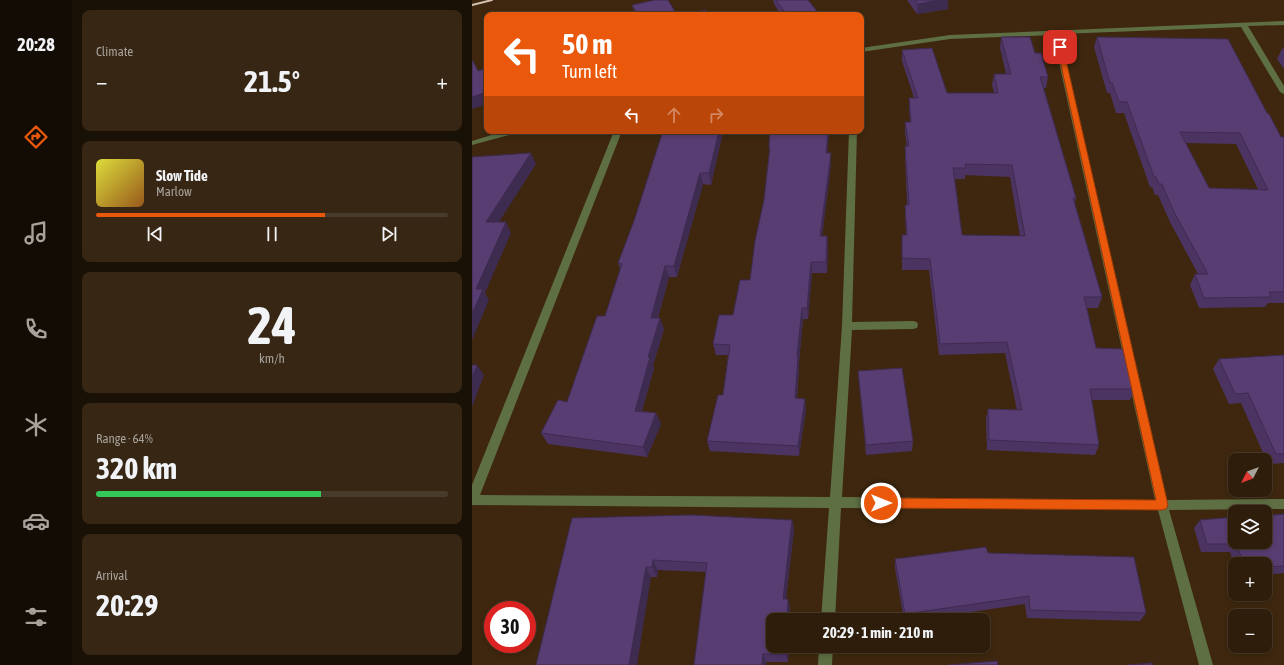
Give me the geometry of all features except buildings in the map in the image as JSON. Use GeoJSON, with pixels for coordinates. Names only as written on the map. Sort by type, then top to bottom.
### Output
{"type":"FeatureCollection","features":[{"type":"Feature","properties":{"kind":"street"},"geometry":{"type":"LineString","coordinates":[[864,50],[950,37],[1284,23]]}},
{"type":"Feature","properties":{"kind":"street"},"geometry":{"type":"LineString","coordinates":[[1243,24],[1284,92]]}},
{"type":"Feature","properties":{"kind":"street"},"geometry":{"type":"LineString","coordinates":[[1056,32],[1162,505],[1206,665]]}},
{"type":"Feature","properties":{"kind":"street"},"geometry":{"type":"LineString","coordinates":[[472,143],[504,134]]}},
{"type":"Feature","properties":{"kind":"street"},"geometry":{"type":"LineString","coordinates":[[617,134],[472,500],[1162,505],[1284,504]]}},
{"type":"Feature","properties":{"kind":"street"},"geometry":{"type":"LineString","coordinates":[[828,613],[834,503],[847,326],[853,134]]}},
{"type":"Feature","properties":{"kind":"street"},"geometry":{"type":"LineString","coordinates":[[847,326],[913,325]]}},
{"type":"Feature","properties":{"kind":"street"},"geometry":{"type":"LineString","coordinates":[[825,665],[826,653]]}},
{"type":"Feature","properties":{"kind":"railway"},"geometry":{"type":"LineString","coordinates":[[472,5],[492,0]]}},
{"type":"Feature","properties":{"kind":"route"},"geometry":{"type":"LineString","coordinates":[[881,503],[1162,505],[1060,47]]}}]}
